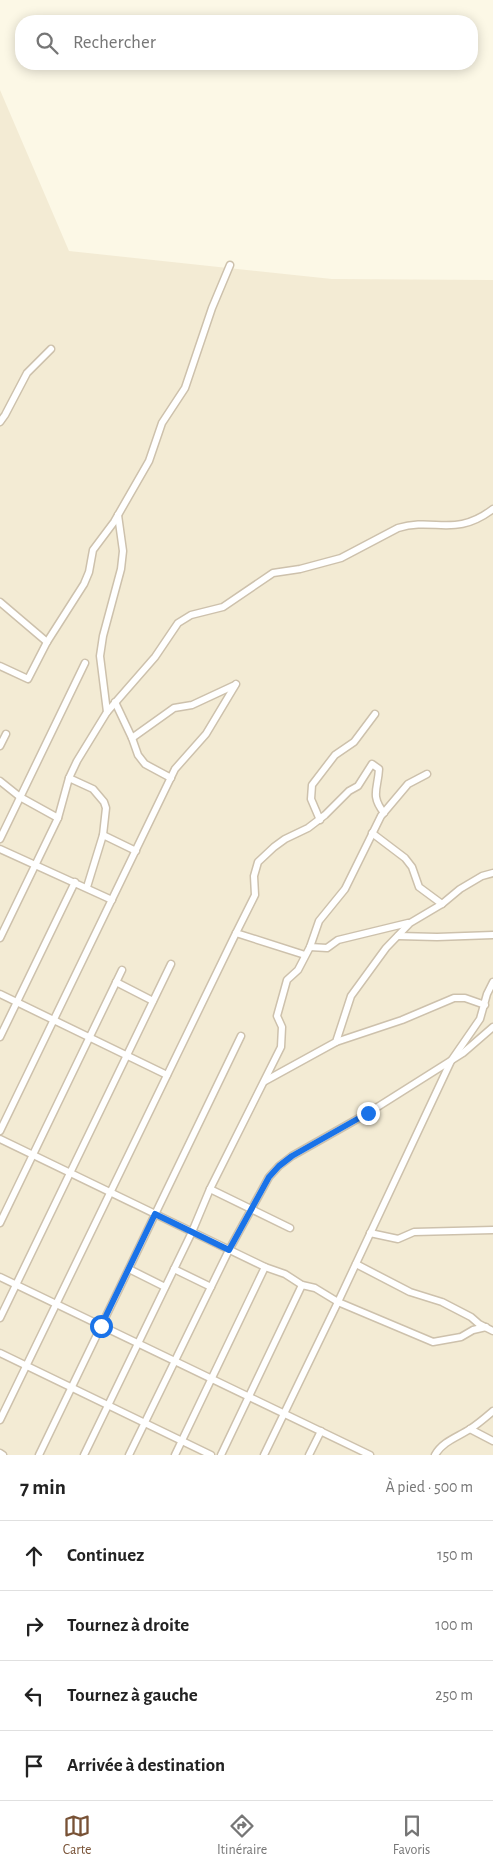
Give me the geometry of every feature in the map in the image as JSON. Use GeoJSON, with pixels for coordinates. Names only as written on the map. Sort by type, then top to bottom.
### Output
{"type":"FeatureCollection","features":[{"type":"Feature","properties":{"kind":"street"},"geometry":{"type":"LineString","coordinates":[[0,666],[28,679],[47,642],[87,579],[93,550],[110,529],[118,515],[148,461],[162,423],[185,388],[212,308],[230,265]]}},
{"type":"Feature","properties":{"kind":"street"},"geometry":{"type":"LineString","coordinates":[[0,422],[27,373],[51,349]]}},
{"type":"Feature","properties":{"kind":"street"},"geometry":{"type":"LineString","coordinates":[[0,938],[58,818],[68,778],[77,761],[107,712],[147,666],[178,623],[184,618],[223,607],[273,573],[300,569],[340,558],[398,528],[407,526],[449,527],[464,525],[493,509]]}},
{"type":"Feature","properties":{"kind":"street"},"geometry":{"type":"LineString","coordinates":[[107,712],[100,656],[103,636],[121,569],[123,551],[118,515]]}},
{"type":"Feature","properties":{"kind":"street"},"geometry":{"type":"LineString","coordinates":[[0,602],[47,642]]}},
{"type":"Feature","properties":{"kind":"street"},"geometry":{"type":"LineString","coordinates":[[0,839],[85,663]]}},
{"type":"Feature","properties":{"kind":"street"},"geometry":{"type":"LineString","coordinates":[[0,1131],[175,769],[206,734],[236,684],[192,705],[174,708],[132,738]]}},
{"type":"Feature","properties":{"kind":"street"},"geometry":{"type":"LineString","coordinates":[[115,702],[138,755],[145,764],[171,778]]}},
{"type":"Feature","properties":{"kind":"street"},"geometry":{"type":"LineString","coordinates":[[320,820],[311,799],[312,785],[335,754],[354,742],[374,714]]}},
{"type":"Feature","properties":{"kind":"street"},"geometry":{"type":"LineString","coordinates":[[0,746],[6,734]]}},
{"type":"Feature","properties":{"kind":"street"},"geometry":{"type":"LineString","coordinates":[[0,1420],[255,895],[254,876],[258,862],[285,839],[320,820],[349,792],[358,786],[372,764],[379,769],[376,796],[377,803],[384,813]]}},
{"type":"Feature","properties":{"kind":"street"},"geometry":{"type":"LineString","coordinates":[[84,1455],[166,1287],[210,1189],[281,1047],[282,1027],[277,1016],[286,980],[298,970],[310,947],[319,921],[345,889],[372,833],[384,813],[408,784],[427,774]]}},
{"type":"Feature","properties":{"kind":"street"},"geometry":{"type":"LineString","coordinates":[[68,778],[93,789],[104,802],[106,808],[103,835],[86,887]]}},
{"type":"Feature","properties":{"kind":"street"},"geometry":{"type":"LineString","coordinates":[[0,781],[20,797],[58,818]]}},
{"type":"Feature","properties":{"kind":"street"},"geometry":{"type":"LineString","coordinates":[[372,833],[405,858],[410,864],[419,887],[442,904]]}},
{"type":"Feature","properties":{"kind":"street"},"geometry":{"type":"LineString","coordinates":[[103,835],[136,851]]}},
{"type":"Feature","properties":{"kind":"street"},"geometry":{"type":"LineString","coordinates":[[0,849],[112,900]]}},
{"type":"Feature","properties":{"kind":"street"},"geometry":{"type":"LineString","coordinates":[[336,1042],[350,996],[386,948],[410,923],[442,904],[460,889],[482,876],[493,874]]}},
{"type":"Feature","properties":{"kind":"street"},"geometry":{"type":"LineString","coordinates":[[0,1037],[75,882]]}},
{"type":"Feature","properties":{"kind":"street"},"geometry":{"type":"LineString","coordinates":[[310,947],[327,948],[338,940],[410,923]]}},
{"type":"Feature","properties":{"kind":"street"},"geometry":{"type":"LineString","coordinates":[[236,933],[305,955]]}},
{"type":"Feature","properties":{"kind":"street"},"geometry":{"type":"LineString","coordinates":[[398,936],[493,936]]}},
{"type":"Feature","properties":{"kind":"street"},"geometry":{"type":"LineString","coordinates":[[0,1318],[171,964]]}},
{"type":"Feature","properties":{"kind":"street"},"geometry":{"type":"LineString","coordinates":[[0,1223],[122,970]]}},
{"type":"Feature","properties":{"kind":"street"},"geometry":{"type":"LineString","coordinates":[[116,982],[154,1001]]}},
{"type":"Feature","properties":{"kind":"street"},"geometry":{"type":"LineString","coordinates":[[264,1455],[451,1061],[476,1026],[486,994],[493,982]]}},
{"type":"Feature","properties":{"kind":"street"},"geometry":{"type":"LineString","coordinates":[[0,994],[167,1075]]}},
{"type":"Feature","properties":{"kind":"street"},"geometry":{"type":"LineString","coordinates":[[265,1081],[336,1042],[402,1020],[454,998],[465,998],[484,1005]]}},
{"type":"Feature","properties":{"kind":"street"},"geometry":{"type":"LineString","coordinates":[[129,1455],[229,1250],[269,1177],[292,1156],[368,1113],[451,1061],[474,1045],[493,1027]]}},
{"type":"Feature","properties":{"kind":"street"},"geometry":{"type":"LineString","coordinates":[[39,1455],[242,1036]]}},
{"type":"Feature","properties":{"kind":"street"},"geometry":{"type":"LineString","coordinates":[[0,1140],[229,1250],[285,1274],[302,1285],[315,1288],[338,1302],[433,1342],[461,1336],[473,1330],[486,1327]]}},
{"type":"Feature","properties":{"kind":"street"},"geometry":{"type":"LineString","coordinates":[[210,1189],[290,1228]]}},
{"type":"Feature","properties":{"kind":"street"},"geometry":{"type":"LineString","coordinates":[[370,1233],[398,1239],[414,1232],[493,1230]]}},
{"type":"Feature","properties":{"kind":"street"},"geometry":{"type":"LineString","coordinates":[[356,1264],[410,1292],[442,1302],[493,1331]]}},
{"type":"Feature","properties":{"kind":"street"},"geometry":{"type":"LineString","coordinates":[[175,1455],[266,1267]]}},
{"type":"Feature","properties":{"kind":"street"},"geometry":{"type":"LineString","coordinates":[[129,1269],[166,1287]]}},
{"type":"Feature","properties":{"kind":"street"},"geometry":{"type":"LineString","coordinates":[[174,1269],[211,1287]]}},
{"type":"Feature","properties":{"kind":"street"},"geometry":{"type":"LineString","coordinates":[[0,1277],[370,1455]]}},
{"type":"Feature","properties":{"kind":"street"},"geometry":{"type":"LineString","coordinates":[[221,1455],[302,1285]]}},
{"type":"Feature","properties":{"kind":"street"},"geometry":{"type":"LineString","coordinates":[[0,1353],[211,1455]]}},
{"type":"Feature","properties":{"kind":"street"},"geometry":{"type":"LineString","coordinates":[[435,1455],[438,1449],[454,1437],[470,1429],[493,1411]]}},
{"type":"Feature","properties":{"kind":"street"},"geometry":{"type":"LineString","coordinates":[[470,1429],[493,1441]]}},
{"type":"Feature","properties":{"kind":"street"},"geometry":{"type":"LineString","coordinates":[[309,1455],[320,1431]]}},
{"type":"Feature","properties":{"kind":"shaded area"},"geometry":{"type":"Polygon","coordinates":[[[0,90],[69,251],[332,279],[493,280],[493,1455],[0,1455],[0,90]]]}},
{"type":"Feature","properties":{"kind":"route"},"geometry":{"type":"LineString","coordinates":[[101,1326],[155,1214],[229,1250],[269,1177],[279,1166],[292,1156],[368,1113]]}}]}
